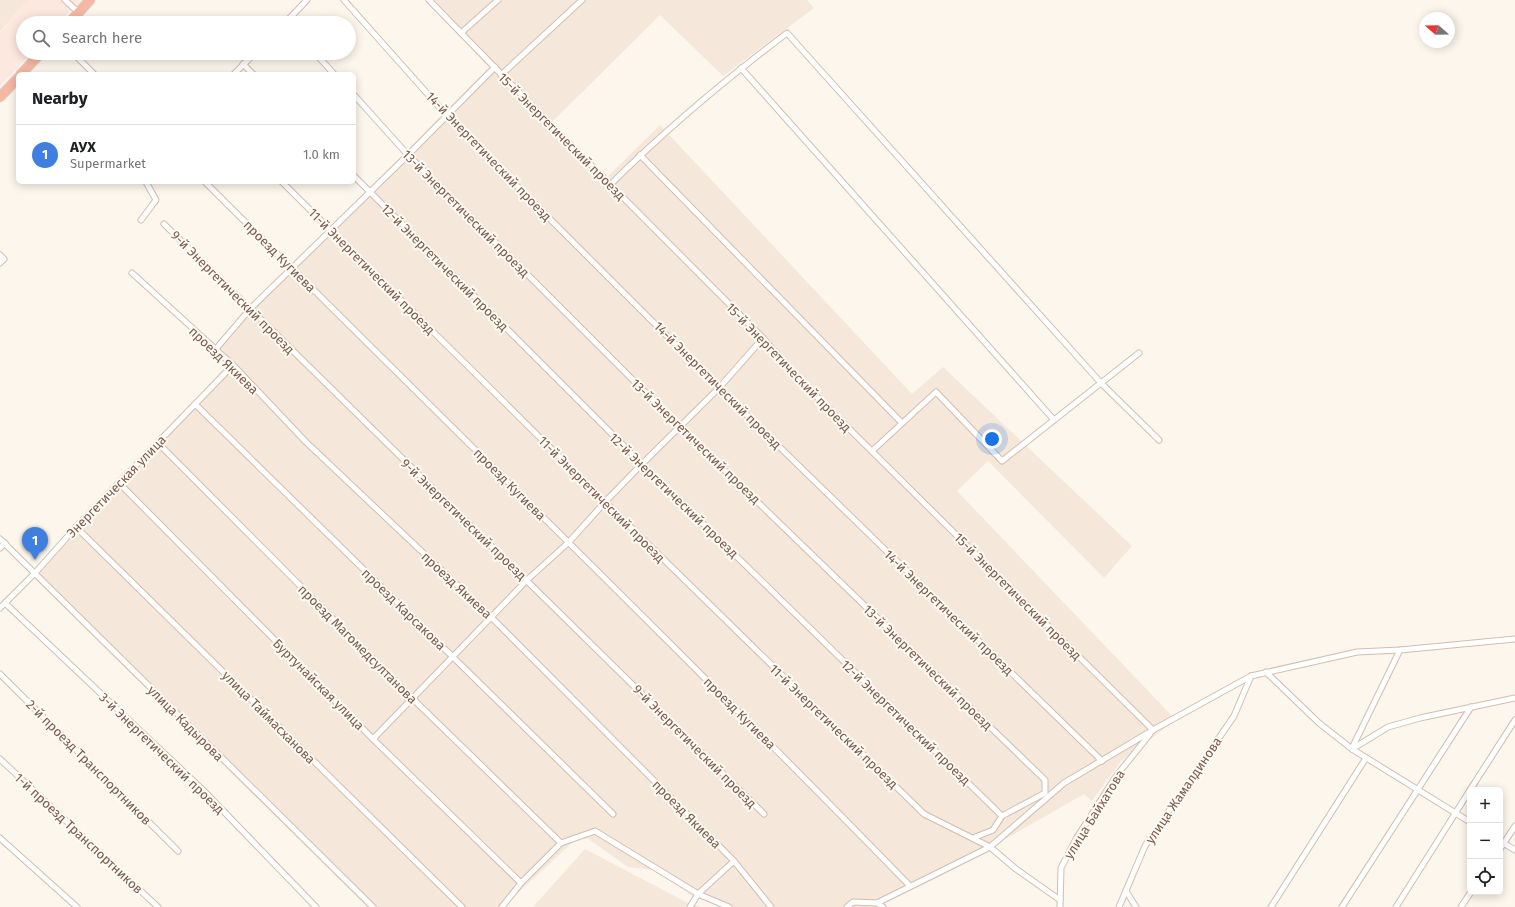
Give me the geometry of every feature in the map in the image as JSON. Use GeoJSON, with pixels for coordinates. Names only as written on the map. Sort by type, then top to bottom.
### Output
{"type":"FeatureCollection","features":[{"type":"Feature","properties":{"kind":"highway"},"geometry":{"type":"LineString","coordinates":[[75,16],[90,0]]}},
{"type":"Feature","properties":{"kind":"highway"},"geometry":{"type":"LineString","coordinates":[[23,72],[34,60]]}},
{"type":"Feature","properties":{"kind":"highway"},"geometry":{"type":"LineString","coordinates":[[0,97],[16,80]]}},
{"type":"Feature","properties":{"kind":"street"},"geometry":{"type":"LineString","coordinates":[[65,0],[78,12]]}},
{"type":"Feature","properties":{"kind":"street"},"geometry":{"type":"LineString","coordinates":[[292,16],[307,0]]}},
{"type":"Feature","properties":{"kind":"street","name":"14-й Энергетический проезд"},"geometry":{"type":"LineString","coordinates":[[344,0],[446,115],[719,388],[1102,761]]}},
{"type":"Feature","properties":{"kind":"street","name":"15-й Энергетический проезд"},"geometry":{"type":"LineString","coordinates":[[429,0],[495,67],[501,75],[762,338],[800,380],[1153,730]]}},
{"type":"Feature","properties":{"kind":"street"},"geometry":{"type":"LineString","coordinates":[[461,33],[498,0]]}},
{"type":"Feature","properties":{"kind":"street"},"geometry":{"type":"LineString","coordinates":[[501,75],[582,0]]}},
{"type":"Feature","properties":{"kind":"street"},"geometry":{"type":"LineString","coordinates":[[610,185],[640,155],[741,68],[787,33],[1101,383],[1159,440]]}},
{"type":"Feature","properties":{"kind":"street"},"geometry":{"type":"LineString","coordinates":[[80,60],[92,72]]}},
{"type":"Feature","properties":{"kind":"street"},"geometry":{"type":"LineString","coordinates":[[236,72],[247,60]]}},
{"type":"Feature","properties":{"kind":"street"},"geometry":{"type":"LineString","coordinates":[[321,60],[332,72]]}},
{"type":"Feature","properties":{"kind":"street"},"geometry":{"type":"LineString","coordinates":[[243,64],[251,72]]}},
{"type":"Feature","properties":{"kind":"street"},"geometry":{"type":"LineString","coordinates":[[215,350],[250,309],[408,155],[495,67]]}},
{"type":"Feature","properties":{"kind":"street"},"geometry":{"type":"LineString","coordinates":[[741,68],[1054,420]]}},
{"type":"Feature","properties":{"kind":"street","name":"13-й Энергетический проезд"},"geometry":{"type":"LineString","coordinates":[[356,97],[408,155],[679,426],[1045,780],[1045,793]]}},
{"type":"Feature","properties":{"kind":"street"},"geometry":{"type":"LineString","coordinates":[[640,155],[902,423]]}},
{"type":"Feature","properties":{"kind":"street","name":"12-й Энергетический проезд"},"geometry":{"type":"LineString","coordinates":[[356,178],[642,464],[1002,816]]}},
{"type":"Feature","properties":{"kind":"street"},"geometry":{"type":"LineString","coordinates":[[141,220],[156,200],[147,184]]}},
{"type":"Feature","properties":{"kind":"street","name":"проезд Кугиева"},"geometry":{"type":"LineString","coordinates":[[207,184],[569,542],[814,787],[910,886]]}},
{"type":"Feature","properties":{"kind":"street","name":"11-й Энергетический проезд"},"geometry":{"type":"LineString","coordinates":[[284,184],[604,502],[924,814],[990,847],[1016,869],[1060,900]]}},
{"type":"Feature","properties":{"kind":"street","name":"9-й Энергетический проезд"},"geometry":{"type":"LineString","coordinates":[[164,224],[764,814]]}},
{"type":"Feature","properties":{"kind":"street"},"geometry":{"type":"LineString","coordinates":[[0,255],[4,259],[0,263]]}},
{"type":"Feature","properties":{"kind":"street","name":"проезд Якиева"},"geometry":{"type":"LineString","coordinates":[[132,273],[233,366],[306,442],[491,617],[734,861],[771,907]]}},
{"type":"Feature","properties":{"kind":"street"},"geometry":{"type":"LineString","coordinates":[[373,739],[527,580],[569,542],[604,502],[719,388],[762,338]]}},
{"type":"Feature","properties":{"kind":"street"},"geometry":{"type":"LineString","coordinates":[[872,451],[936,392],[1002,462],[1139,353]]}},
{"type":"Feature","properties":{"kind":"street","name":"Энергетическая улица"},"geometry":{"type":"LineString","coordinates":[[0,608],[35,573],[76,527],[233,366]]}},
{"type":"Feature","properties":{"kind":"street","name":"проезд Карсакова"},"geometry":{"type":"LineString","coordinates":[[196,405],[613,814]]}},
{"type":"Feature","properties":{"kind":"street","name":"проезд Магомедсултанова"},"geometry":{"type":"LineString","coordinates":[[158,443],[412,698],[561,843]]}},
{"type":"Feature","properties":{"kind":"street","name":"Буртунайская улица"},"geometry":{"type":"LineString","coordinates":[[119,483],[373,739],[521,883]]}},
{"type":"Feature","properties":{"kind":"street","name":"улица Таймасханова"},"geometry":{"type":"LineString","coordinates":[[76,527],[462,907]]}},
{"type":"Feature","properties":{"kind":"street","name":"улица Кадырова"},"geometry":{"type":"LineString","coordinates":[[0,538],[372,907]]}},
{"type":"Feature","properties":{"kind":"street"},"geometry":{"type":"LineString","coordinates":[[0,548],[5,544]]}},
{"type":"Feature","properties":{"kind":"street","name":"3-й Энергетический проезд"},"geometry":{"type":"LineString","coordinates":[[5,603],[204,791],[316,907]]}},
{"type":"Feature","properties":{"kind":"street"},"geometry":{"type":"LineString","coordinates":[[972,838],[993,830],[1002,816],[1064,783],[1153,730],[1251,676],[1357,652],[1400,650],[1515,639]]}},
{"type":"Feature","properties":{"kind":"street"},"geometry":{"type":"LineString","coordinates":[[1352,749],[1400,650]]}},
{"type":"Feature","properties":{"kind":"street"},"geometry":{"type":"LineString","coordinates":[[1266,672],[1319,723],[1352,749],[1467,820]]}},
{"type":"Feature","properties":{"kind":"street","name":"2-й проезд Транспортников"},"geometry":{"type":"LineString","coordinates":[[0,674],[178,850]]}},
{"type":"Feature","properties":{"kind":"street","name":"улица Жамалдинова"},"geometry":{"type":"LineString","coordinates":[[1119,907],[1145,846],[1234,716],[1251,676]]}},
{"type":"Feature","properties":{"kind":"street"},"geometry":{"type":"LineString","coordinates":[[1352,749],[1388,727],[1420,718],[1515,698]]}},
{"type":"Feature","properties":{"kind":"street"},"geometry":{"type":"LineString","coordinates":[[1342,907],[1471,707]]}},
{"type":"Feature","properties":{"kind":"street"},"geometry":{"type":"LineString","coordinates":[[1472,787],[1515,720]]}},
{"type":"Feature","properties":{"kind":"street","name":"улица Байхатова"},"geometry":{"type":"LineString","coordinates":[[1060,907],[1061,868],[1076,839],[1116,775],[1153,730]]}},
{"type":"Feature","properties":{"kind":"street"},"geometry":{"type":"LineString","coordinates":[[1271,907],[1366,758]]}},
{"type":"Feature","properties":{"kind":"street","name":"1-й проезд Транспортников"},"geometry":{"type":"LineString","coordinates":[[0,759],[158,907]]}},
{"type":"Feature","properties":{"kind":"street"},"geometry":{"type":"LineString","coordinates":[[847,907],[853,902],[877,902],[990,847],[1064,783]]}},
{"type":"Feature","properties":{"kind":"street"},"geometry":{"type":"LineString","coordinates":[[1396,907],[1467,795]]}},
{"type":"Feature","properties":{"kind":"street"},"geometry":{"type":"LineString","coordinates":[[1503,841],[1515,826]]}},
{"type":"Feature","properties":{"kind":"street"},"geometry":{"type":"LineString","coordinates":[[502,907],[521,883],[561,843],[595,831],[698,894],[729,907]]}},
{"type":"Feature","properties":{"kind":"street"},"geometry":{"type":"LineString","coordinates":[[0,838],[77,907]]}},
{"type":"Feature","properties":{"kind":"street"},"geometry":{"type":"LineString","coordinates":[[1503,843],[1515,850]]}},
{"type":"Feature","properties":{"kind":"street"},"geometry":{"type":"LineString","coordinates":[[690,907],[698,894],[734,861]]}},
{"type":"Feature","properties":{"kind":"street"},"geometry":{"type":"LineString","coordinates":[[1126,891],[1136,907]]}},
{"type":"Feature","properties":{"kind":"street"},"geometry":{"type":"LineString","coordinates":[[1461,907],[1469,895]]}},
{"type":"Feature","properties":{"kind":"street"},"geometry":{"type":"LineString","coordinates":[[877,902],[883,907]]}},
{"type":"Feature","properties":{"kind":"shaded area"},"geometry":{"type":"Polygon","coordinates":[[[0,0],[28,0],[0,32],[0,0]]]}},
{"type":"Feature","properties":{"kind":"shaded area"},"geometry":{"type":"Polygon","coordinates":[[[28,0],[81,0],[66,16],[16,16],[16,60],[24,60],[0,86],[0,33],[28,0]]]}},
{"type":"Feature","properties":{"kind":"shaded area"},"geometry":{"type":"Polygon","coordinates":[[[425,0],[807,0],[814,8],[723,76],[660,15],[547,127],[602,182],[660,125],[912,394],[943,367],[1132,546],[1104,578],[988,461],[957,491],[1176,720],[1121,761],[1092,801],[1084,794],[939,877],[875,907],[721,907],[691,895],[665,871],[628,867],[587,838],[574,841],[503,907],[367,907],[30,574],[227,366],[211,350],[489,67],[425,0]]]}},
{"type":"Feature","properties":{"kind":"shaded area"},"geometry":{"type":"Polygon","coordinates":[[[585,849],[686,902],[701,907],[533,907],[585,849]]]}},
{"type":"Feature","properties":{"kind":"place","name":"АУХ"},"geometry":{"type":"Point","coordinates":[35,560]}}]}
